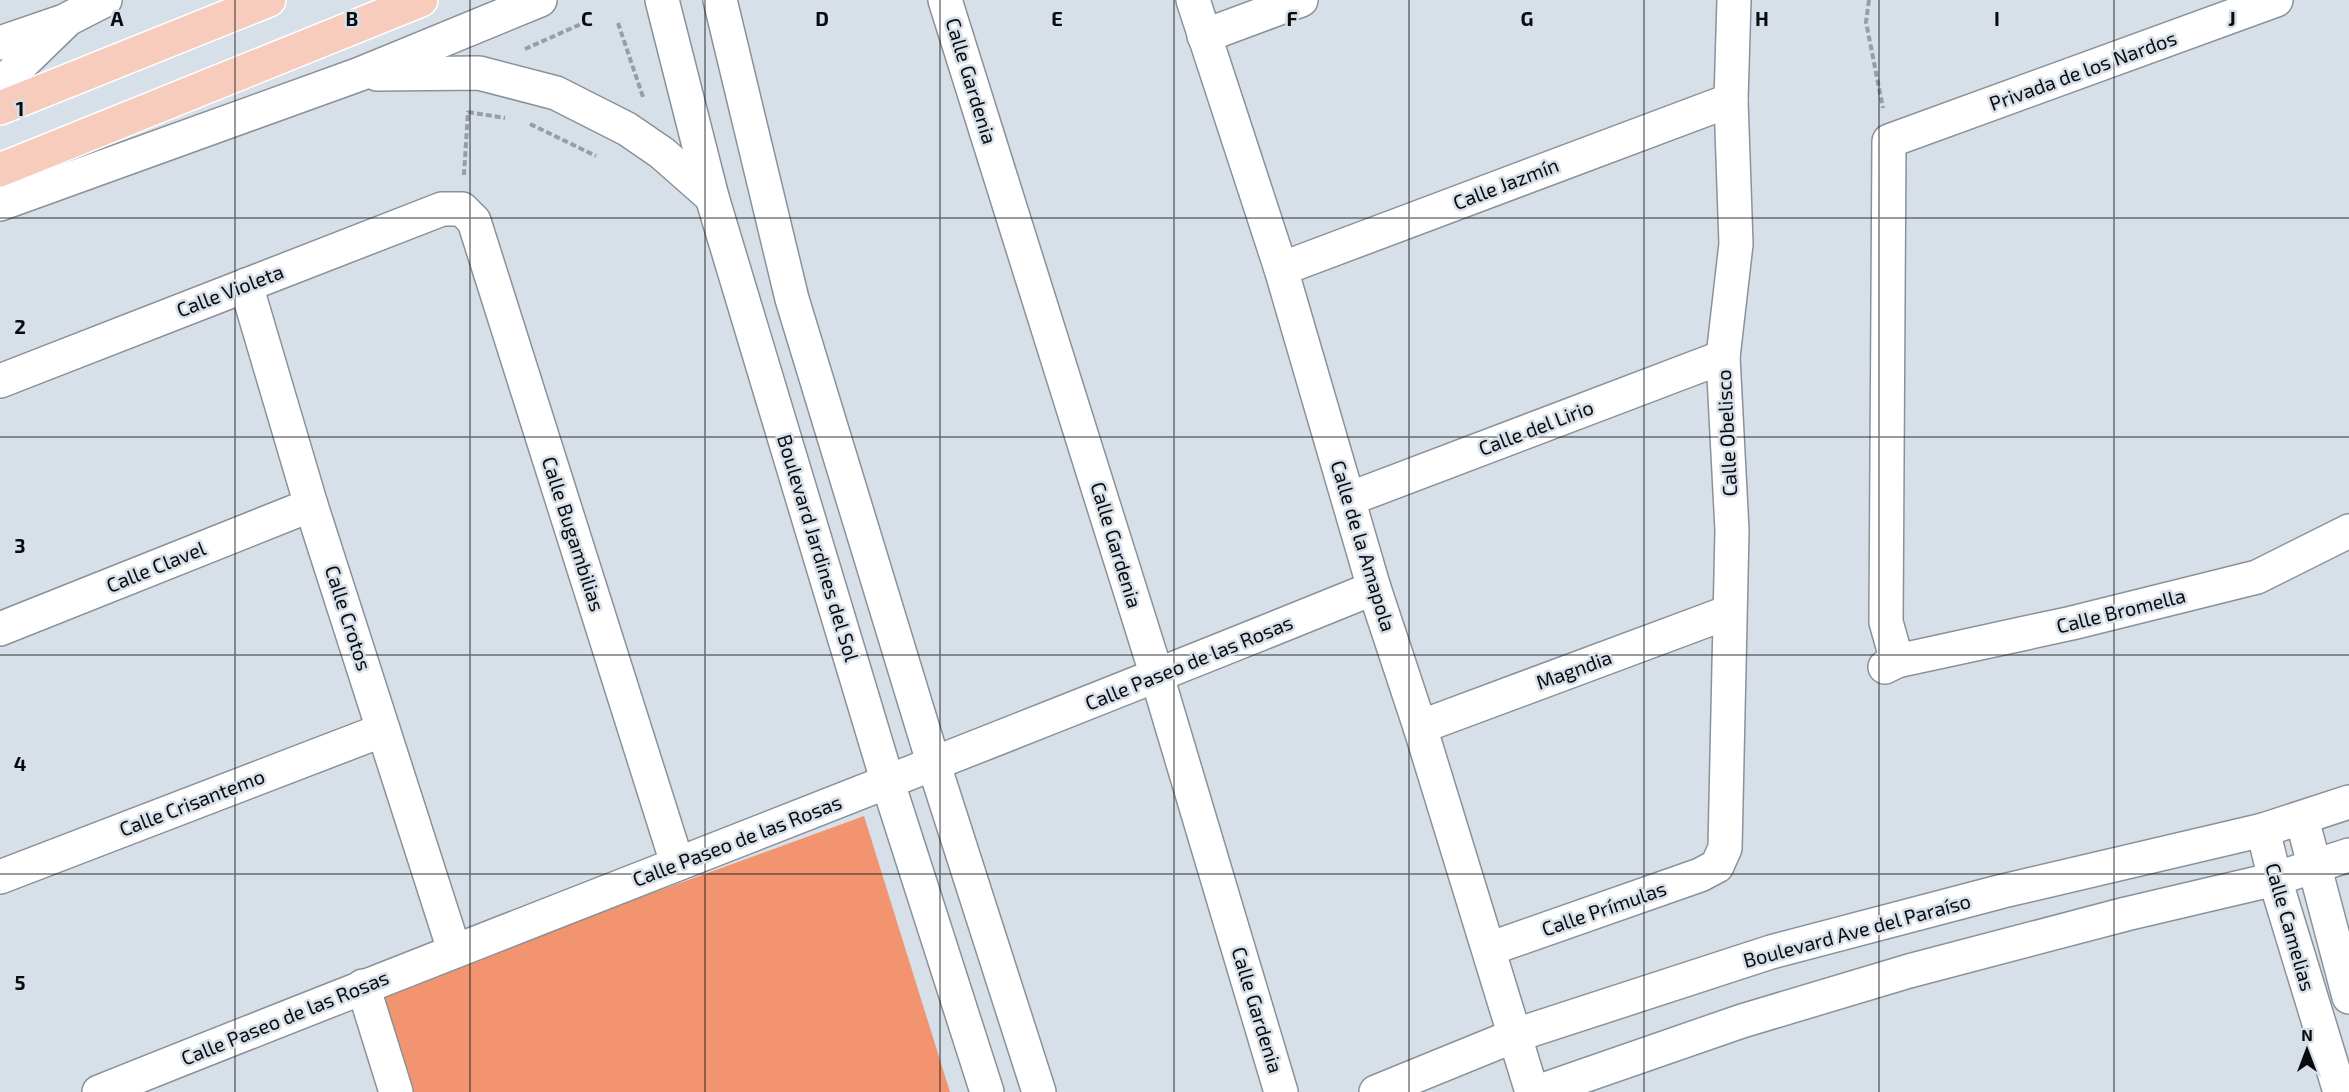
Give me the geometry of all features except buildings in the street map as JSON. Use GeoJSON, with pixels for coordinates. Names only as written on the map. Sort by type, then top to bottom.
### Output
{"type":"FeatureCollection","features":[{"type":"Feature","properties":{"kind":"main road"},"geometry":{"type":"LineString","coordinates":[[0,108],[269,0]]}},
{"type":"Feature","properties":{"kind":"main road"},"geometry":{"type":"LineString","coordinates":[[0,170],[421,0]]}},
{"type":"Feature","properties":{"kind":"street"},"geometry":{"type":"LineString","coordinates":[[0,43],[69,19],[105,0]]}},
{"type":"Feature","properties":{"kind":"street"},"geometry":{"type":"LineString","coordinates":[[0,204],[360,74],[540,0]]}},
{"type":"Feature","properties":{"kind":"street","name":"Boulevard Jardines del Sol"},"geometry":{"type":"LineString","coordinates":[[662,0],[712,197],[888,783],[987,1092]]}},
{"type":"Feature","properties":{"kind":"street"},"geometry":{"type":"LineString","coordinates":[[720,0],[792,299],[934,765],[1039,1092]]}},
{"type":"Feature","properties":{"kind":"street","name":"Calle Gardenia"},"geometry":{"type":"LineString","coordinates":[[945,0],[1157,676],[1281,1092]]}},
{"type":"Feature","properties":{"kind":"street","name":"Calle de la Amapola"},"geometry":{"type":"LineString","coordinates":[[1193,0],[1281,269],[1374,588],[1534,1092]]}},
{"type":"Feature","properties":{"kind":"street"},"geometry":{"type":"LineString","coordinates":[[1204,36],[1300,0]]}},
{"type":"Feature","properties":{"kind":"street","name":"Calle Obelisco"},"geometry":{"type":"LineString","coordinates":[[1717,866],[1725,848],[1732,530],[1723,357],[1736,244],[1731,99],[1734,0]]}},
{"type":"Feature","properties":{"kind":"street","name":"Privada de los Nardos"},"geometry":{"type":"LineString","coordinates":[[1889,141],[2276,0]]}},
{"type":"Feature","properties":{"kind":"street"},"geometry":{"type":"LineString","coordinates":[[0,86],[69,19]]}},
{"type":"Feature","properties":{"kind":"street"},"geometry":{"type":"LineString","coordinates":[[360,74],[479,73],[556,93],[627,129],[662,153],[712,197]]}},
{"type":"Feature","properties":{"kind":"street","name":"Calle Jazmín"},"geometry":{"type":"LineString","coordinates":[[1281,269],[1731,99]]}},
{"type":"Feature","properties":{"kind":"street","name":"Calle Bromella"},"geometry":{"type":"LineString","coordinates":[[1889,141],[1886,622],[1891,664],[2072,623],[2257,577],[2349,531]]}},
{"type":"Feature","properties":{"kind":"street","name":"Calle Violeta"},"geometry":{"type":"LineString","coordinates":[[0,381],[442,209],[462,209]]}},
{"type":"Feature","properties":{"kind":"street","name":"Calle Bugambilias"},"geometry":{"type":"LineString","coordinates":[[462,209],[474,221],[677,863]]}},
{"type":"Feature","properties":{"kind":"street","name":"Calle Crotos"},"geometry":{"type":"LineString","coordinates":[[246,285],[311,505],[454,950]]}},
{"type":"Feature","properties":{"kind":"street","name":"Calle del Lirio"},"geometry":{"type":"LineString","coordinates":[[1349,499],[1723,357]]}},
{"type":"Feature","properties":{"kind":"street","name":"Calle Clavel"},"geometry":{"type":"LineString","coordinates":[[0,629],[311,505]]}},
{"type":"Feature","properties":{"kind":"street","name":"Calle Paseo de las Rosas"},"geometry":{"type":"LineString","coordinates":[[99,1092],[454,950],[934,765],[1374,588]]}},
{"type":"Feature","properties":{"kind":"street","name":"Magndia"},"geometry":{"type":"LineString","coordinates":[[1420,727],[1729,612]]}},
{"type":"Feature","properties":{"kind":"street","name":"Calle Crisantemo"},"geometry":{"type":"LineString","coordinates":[[0,877],[383,730]]}},
{"type":"Feature","properties":{"kind":"street","name":"Boulevard Ave del Paraíso"},"geometry":{"type":"LineString","coordinates":[[1376,1092],[1516,1035],[1771,952],[2003,891],[2263,830],[2349,802]]}},
{"type":"Feature","properties":{"kind":"street","name":"Calle Camelias"},"geometry":{"type":"LineString","coordinates":[[2302,819],[2349,997]]}},
{"type":"Feature","properties":{"kind":"street","name":"Calle Camelias"},"geometry":{"type":"LineString","coordinates":[[2263,830],[2275,879],[2340,1092]]}},
{"type":"Feature","properties":{"kind":"street"},"geometry":{"type":"LineString","coordinates":[[1534,1092],[1742,1021],[1909,971],[2126,914],[2275,879],[2349,855]]}},
{"type":"Feature","properties":{"kind":"street","name":"Calle Prímulas"},"geometry":{"type":"LineString","coordinates":[[1489,949],[1700,875],[1717,866]]}},
{"type":"Feature","properties":{"kind":"street"},"geometry":{"type":"LineString","coordinates":[[363,986],[396,1092]]}},
{"type":"Feature","properties":{"kind":"path"},"geometry":{"type":"LineString","coordinates":[[1869,0],[1866,22],[1889,141]]}},
{"type":"Feature","properties":{"kind":"shaded area"},"geometry":{"type":"Polygon","coordinates":[[[864,816],[950,1092],[406,1092],[375,994],[864,816]]]}}]}
